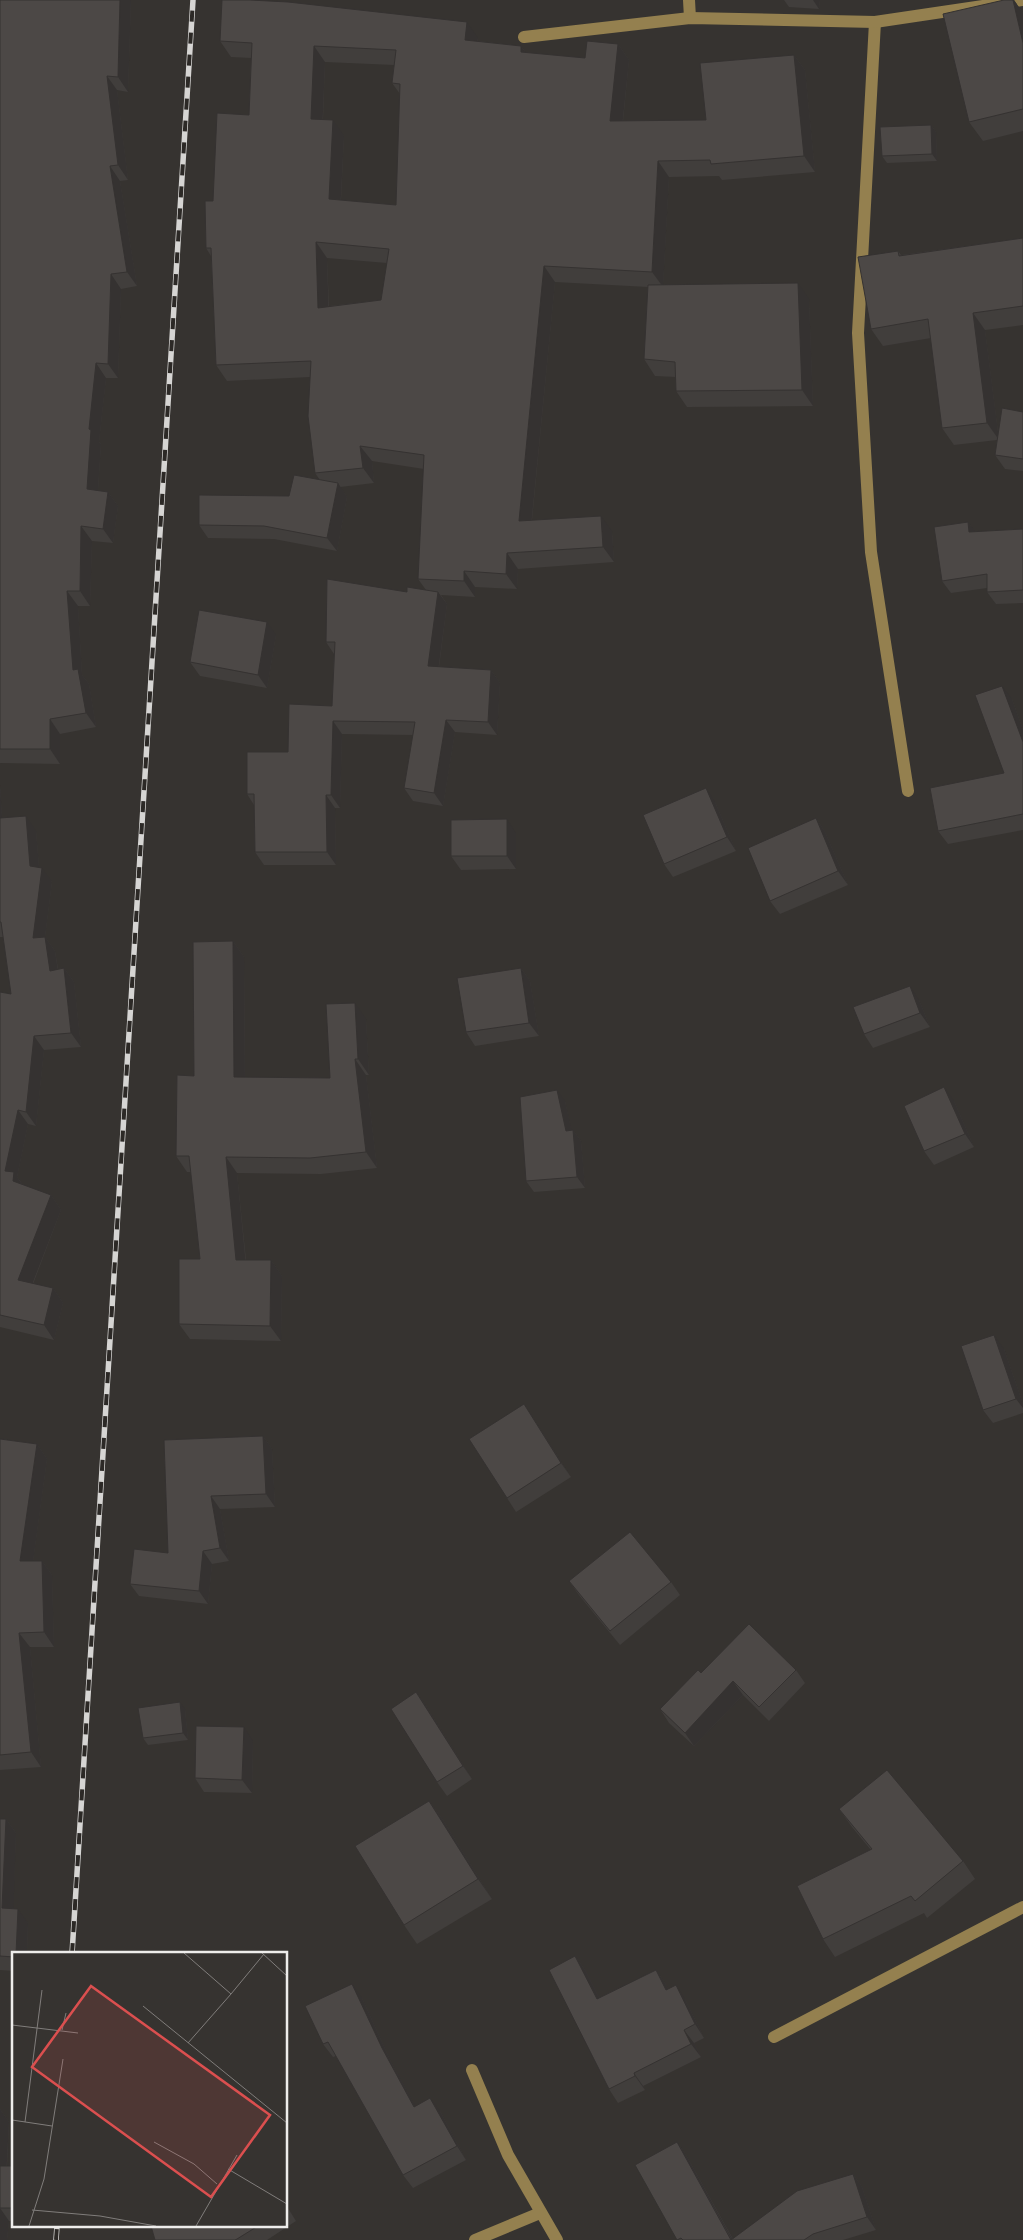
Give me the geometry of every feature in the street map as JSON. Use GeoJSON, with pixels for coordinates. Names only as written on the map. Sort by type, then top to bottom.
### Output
{"type":"FeatureCollection","features":[{"type":"Feature","properties":{"kind":"street"},"geometry":{"type":"LineString","coordinates":[[688,0],[690,18]]}},
{"type":"Feature","properties":{"kind":"street"},"geometry":{"type":"LineString","coordinates":[[524,37],[690,18],[874,22],[1023,0]]}},
{"type":"Feature","properties":{"kind":"street"},"geometry":{"type":"LineString","coordinates":[[874,22],[858,333],[871,552],[908,791]]}},
{"type":"Feature","properties":{"kind":"street"},"geometry":{"type":"LineString","coordinates":[[774,2037],[1023,1907]]}},
{"type":"Feature","properties":{"kind":"street"},"geometry":{"type":"LineString","coordinates":[[472,2070],[508,2155],[557,2240]]}},
{"type":"Feature","properties":{"kind":"street"},"geometry":{"type":"LineString","coordinates":[[475,2240],[540,2213]]}},
{"type":"Feature","properties":{"kind":"building"},"geometry":{"type":"Polygon","coordinates":[[[0,0],[120,0],[118,77],[107,76],[118,165],[110,166],[127,272],[111,274],[108,364],[96,363],[89,429],[91,430],[87,489],[108,492],[103,529],[81,526],[80,591],[67,591],[73,670],[78,669],[86,713],[50,719],[50,749],[0,749],[0,0]]]}},
{"type":"Feature","properties":{"kind":"building"},"geometry":{"type":"Polygon","coordinates":[[[222,0],[250,0],[288,2],[467,22],[465,40],[521,46],[521,52],[585,58],[587,41],[618,44],[610,121],[706,120],[700,63],[794,55],[804,156],[711,164],[710,160],[658,161],[652,272],[544,266],[519,521],[601,516],[603,547],[507,553],[506,574],[464,571],[464,581],[418,579],[424,455],[360,446],[363,468],[315,473],[308,416],[311,361],[216,365],[211,248],[206,248],[205,201],[213,201],[217,113],[249,115],[252,43],[220,41],[222,0]],[[314,46],[311,119],[333,120],[329,199],[396,205],[400,84],[392,83],[396,50],[314,46]],[[316,242],[318,308],[381,300],[389,249],[316,242]]]}},
{"type":"Feature","properties":{"kind":"building"},"geometry":{"type":"Polygon","coordinates":[[[1004,0],[1013,0],[1023,43],[1023,109],[969,122],[943,14],[1004,0]]]}},
{"type":"Feature","properties":{"kind":"building"},"geometry":{"type":"Polygon","coordinates":[[[931,125],[932,154],[882,156],[880,127],[931,125]]]}},
{"type":"Feature","properties":{"kind":"building"},"geometry":{"type":"Polygon","coordinates":[[[1023,238],[1023,306],[973,313],[987,423],[942,428],[928,319],[871,329],[858,257],[898,251],[899,256],[1023,238]]]}},
{"type":"Feature","properties":{"kind":"building"},"geometry":{"type":"Polygon","coordinates":[[[798,283],[802,390],[676,391],[675,362],[644,359],[648,285],[798,283]]]}},
{"type":"Feature","properties":{"kind":"building"},"geometry":{"type":"Polygon","coordinates":[[[1002,408],[1023,412],[1023,459],[995,455],[1002,408]]]}},
{"type":"Feature","properties":{"kind":"building"},"geometry":{"type":"Polygon","coordinates":[[[294,475],[338,483],[327,538],[264,526],[199,525],[199,495],[289,496],[294,475]]]}},
{"type":"Feature","properties":{"kind":"building"},"geometry":{"type":"Polygon","coordinates":[[[968,522],[969,532],[1023,529],[1023,590],[987,592],[987,574],[942,581],[934,527],[968,522]]]}},
{"type":"Feature","properties":{"kind":"building"},"geometry":{"type":"Polygon","coordinates":[[[327,579],[407,592],[407,587],[438,592],[428,666],[491,670],[488,722],[446,720],[434,793],[404,788],[415,722],[333,721],[331,795],[326,795],[327,852],[255,852],[254,794],[247,794],[247,752],[288,752],[289,704],[332,706],[335,642],[326,642],[327,579]]]}},
{"type":"Feature","properties":{"kind":"building"},"geometry":{"type":"Polygon","coordinates":[[[199,610],[267,622],[258,675],[190,662],[199,610]]]}},
{"type":"Feature","properties":{"kind":"building"},"geometry":{"type":"Polygon","coordinates":[[[1002,686],[1023,742],[1023,814],[938,831],[930,788],[1004,773],[975,695],[1002,686]]]}},
{"type":"Feature","properties":{"kind":"building"},"geometry":{"type":"Polygon","coordinates":[[[706,788],[727,837],[664,864],[643,815],[706,788]]]}},
{"type":"Feature","properties":{"kind":"building"},"geometry":{"type":"Polygon","coordinates":[[[26,816],[30,866],[42,868],[33,938],[45,937],[50,971],[64,968],[71,1033],[34,1036],[26,1112],[18,1110],[5,1171],[14,1172],[13,1181],[51,1195],[18,1280],[53,1288],[44,1325],[0,1315],[0,992],[11,994],[0,922],[0,818],[26,816]]]}},
{"type":"Feature","properties":{"kind":"building"},"geometry":{"type":"Polygon","coordinates":[[[816,818],[838,871],[770,901],[748,848],[816,818]]]}},
{"type":"Feature","properties":{"kind":"building"},"geometry":{"type":"Polygon","coordinates":[[[507,819],[507,856],[451,856],[451,820],[507,819]]]}},
{"type":"Feature","properties":{"kind":"building"},"geometry":{"type":"Polygon","coordinates":[[[233,941],[234,1077],[330,1078],[326,1004],[355,1003],[358,1059],[355,1059],[366,1152],[310,1158],[226,1157],[236,1260],[271,1260],[270,1326],[179,1324],[179,1259],[200,1259],[189,1156],[176,1156],[177,1075],[194,1076],[193,942],[233,941]]]}},
{"type":"Feature","properties":{"kind":"building"},"geometry":{"type":"Polygon","coordinates":[[[521,968],[529,1023],[466,1032],[457,978],[521,968]]]}},
{"type":"Feature","properties":{"kind":"building"},"geometry":{"type":"Polygon","coordinates":[[[910,986],[920,1013],[864,1034],[853,1007],[910,986]]]}},
{"type":"Feature","properties":{"kind":"building"},"geometry":{"type":"Polygon","coordinates":[[[944,1087],[965,1134],[924,1151],[904,1106],[944,1087]]]}},
{"type":"Feature","properties":{"kind":"building"},"geometry":{"type":"Polygon","coordinates":[[[557,1090],[566,1131],[573,1130],[577,1177],[526,1181],[520,1097],[557,1090]]]}},
{"type":"Feature","properties":{"kind":"building"},"geometry":{"type":"Polygon","coordinates":[[[994,1335],[1016,1399],[983,1410],[961,1346],[994,1335]]]}},
{"type":"Feature","properties":{"kind":"building"},"geometry":{"type":"Polygon","coordinates":[[[524,1404],[561,1463],[507,1498],[469,1439],[524,1404]]]}},
{"type":"Feature","properties":{"kind":"building"},"geometry":{"type":"Polygon","coordinates":[[[263,1436],[266,1494],[211,1496],[220,1548],[203,1551],[199,1591],[130,1584],[134,1549],[168,1553],[164,1440],[263,1436]]]}},
{"type":"Feature","properties":{"kind":"building"},"geometry":{"type":"Polygon","coordinates":[[[0,1439],[37,1444],[20,1561],[42,1561],[44,1632],[19,1633],[31,1752],[0,1755],[0,1439]]]}},
{"type":"Feature","properties":{"kind":"building"},"geometry":{"type":"Polygon","coordinates":[[[630,1532],[671,1582],[610,1631],[569,1581],[630,1532]]]}},
{"type":"Feature","properties":{"kind":"building"},"geometry":{"type":"Polygon","coordinates":[[[749,1624],[796,1670],[759,1707],[733,1681],[685,1733],[660,1709],[698,1670],[701,1673],[749,1624]]]}},
{"type":"Feature","properties":{"kind":"building"},"geometry":{"type":"Polygon","coordinates":[[[416,1692],[463,1766],[437,1782],[391,1709],[416,1692]]]}},
{"type":"Feature","properties":{"kind":"building"},"geometry":{"type":"Polygon","coordinates":[[[180,1702],[183,1733],[143,1738],[138,1708],[180,1702]]]}},
{"type":"Feature","properties":{"kind":"building"},"geometry":{"type":"Polygon","coordinates":[[[196,1726],[244,1727],[242,1780],[195,1778],[196,1726]]]}},
{"type":"Feature","properties":{"kind":"building"},"geometry":{"type":"Polygon","coordinates":[[[887,1770],[963,1861],[915,1901],[911,1896],[823,1939],[797,1886],[872,1849],[839,1809],[887,1770]]]}},
{"type":"Feature","properties":{"kind":"building"},"geometry":{"type":"Polygon","coordinates":[[[429,1801],[478,1879],[404,1925],[355,1846],[429,1801]]]}},
{"type":"Feature","properties":{"kind":"building"},"geometry":{"type":"Polygon","coordinates":[[[0,1819],[6,1819],[2,1908],[18,1909],[16,1952],[12,1952],[12,1957],[0,1956],[0,1819]]]}},
{"type":"Feature","properties":{"kind":"building"},"geometry":{"type":"Polygon","coordinates":[[[575,1956],[597,1999],[656,1970],[666,1990],[676,1985],[695,2024],[684,2030],[691,2044],[634,2073],[635,2076],[609,2089],[549,1970],[575,1956]]]}},
{"type":"Feature","properties":{"kind":"building"},"geometry":{"type":"Polygon","coordinates":[[[352,1984],[382,2048],[414,2107],[430,2098],[457,2146],[403,2175],[328,2042],[323,2044],[305,2006],[352,1984]]]}},
{"type":"Feature","properties":{"kind":"building"},"geometry":{"type":"Polygon","coordinates":[[[677,2142],[731,2240],[683,2240],[681,2238],[677,2240],[635,2165],[677,2142]]]}},
{"type":"Feature","properties":{"kind":"building"},"geometry":{"type":"Polygon","coordinates":[[[0,2166],[12,2166],[12,2208],[0,2208],[0,2166]]]}},
{"type":"Feature","properties":{"kind":"building"},"geometry":{"type":"Polygon","coordinates":[[[853,2174],[867,2217],[813,2234],[804,2240],[731,2240],[797,2191],[853,2174]]]}},
{"type":"Feature","properties":{"kind":"building"},"geometry":{"type":"Polygon","coordinates":[[[152,2228],[255,2228],[235,2240],[155,2240],[152,2228]]]}},
{"type":"Feature","properties":{"kind":"railway"},"geometry":{"type":"LineString","coordinates":[[72,1952],[193,0]]}},
{"type":"Feature","properties":{"kind":"railway"},"geometry":{"type":"LineString","coordinates":[[56,2240],[57,2228]]}}]}
